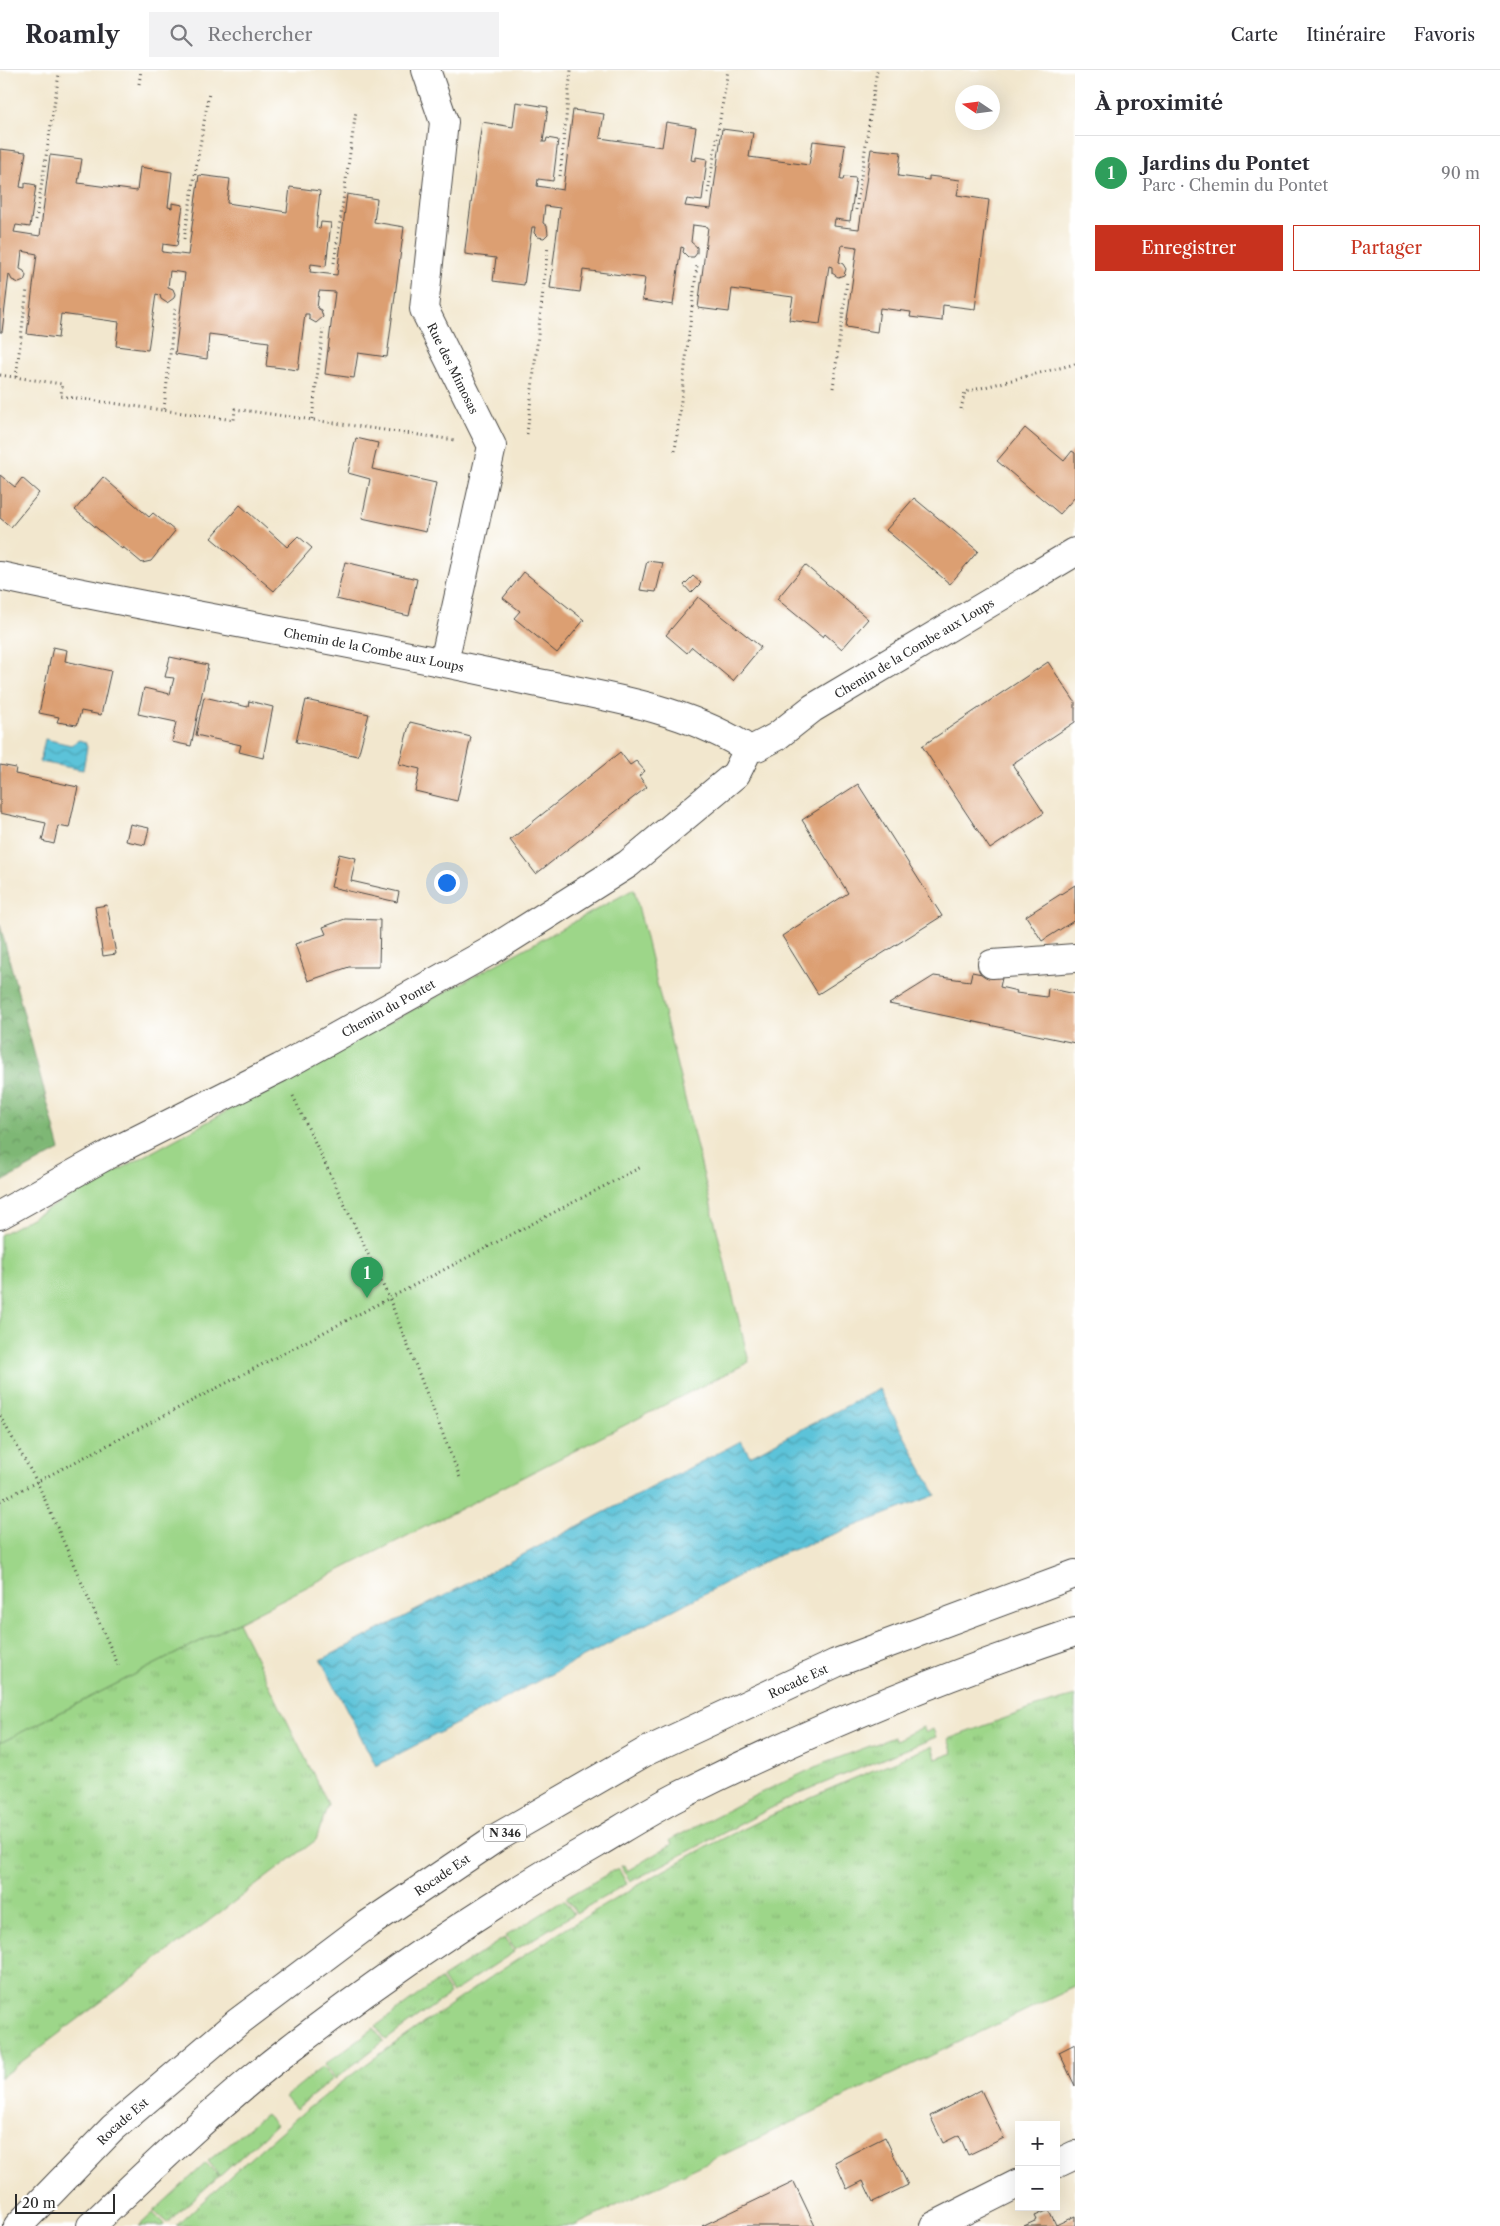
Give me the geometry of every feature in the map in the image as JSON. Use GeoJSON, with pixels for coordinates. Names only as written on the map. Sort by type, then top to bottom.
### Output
{"type":"FeatureCollection","features":[{"type":"Feature","properties":{"kind":"main road","name":"Rue des Mimosas"},"geometry":{"type":"LineString","coordinates":[[426,70],[444,122],[424,309],[492,446]]}},
{"type":"Feature","properties":{"kind":"main road"},"geometry":{"type":"LineString","coordinates":[[444,662],[492,446]]}},
{"type":"Feature","properties":{"kind":"main road","name":"Chemin de la Combe aux Loups"},"geometry":{"type":"LineString","coordinates":[[0,576],[444,662],[657,709],[697,722],[748,749],[776,737],[813,708],[1075,552]]}},
{"type":"Feature","properties":{"kind":"main road","name":"Chemin du Pontet"},"geometry":{"type":"LineString","coordinates":[[0,1215],[111,1153],[280,1068],[490,951],[628,864],[736,774],[748,749]]}},
{"type":"Feature","properties":{"kind":"main road"},"geometry":{"type":"LineString","coordinates":[[992,964],[1075,958]]}},
{"type":"Feature","properties":{"kind":"main road","name":"Rocade Est"},"geometry":{"type":"LineString","coordinates":[[18,2226],[114,2128],[238,2022],[367,1925],[496,1838],[645,1752],[836,1663],[1075,1574]]}},
{"type":"Feature","properties":{"kind":"main road"},"geometry":{"type":"LineString","coordinates":[[92,2226],[168,2152],[285,2053],[398,1968],[528,1883],[675,1798],[834,1722],[986,1662],[1075,1632]]}},
{"type":"Feature","properties":{"kind":"main road"},"geometry":{"type":"LineString","coordinates":[[1060,2162],[1075,2155]]}},
{"type":"Feature","properties":{"kind":"main road"},"geometry":{"type":"LineString","coordinates":[[934,2226],[1015,2185]]}},
{"type":"Feature","properties":{"kind":"path"},"geometry":{"type":"LineString","coordinates":[[140,84],[141,70]]}},
{"type":"Feature","properties":{"kind":"path"},"geometry":{"type":"LineString","coordinates":[[560,176],[571,70]]}},
{"type":"Feature","properties":{"kind":"path"},"geometry":{"type":"LineString","coordinates":[[708,193],[728,70]]}},
{"type":"Feature","properties":{"kind":"path"},"geometry":{"type":"LineString","coordinates":[[856,210],[877,70]]}},
{"type":"Feature","properties":{"kind":"path"},"geometry":{"type":"LineString","coordinates":[[36,220],[60,74]]}},
{"type":"Feature","properties":{"kind":"path"},"geometry":{"type":"LineString","coordinates":[[184,240],[210,93]]}},
{"type":"Feature","properties":{"kind":"path"},"geometry":{"type":"LineString","coordinates":[[334,263],[356,111]]}},
{"type":"Feature","properties":{"kind":"path"},"geometry":{"type":"LineString","coordinates":[[527,434],[548,246]]}},
{"type":"Feature","properties":{"kind":"path"},"geometry":{"type":"LineString","coordinates":[[676,451],[697,266]]}},
{"type":"Feature","properties":{"kind":"path"},"geometry":{"type":"LineString","coordinates":[[833,388],[848,281]]}},
{"type":"Feature","properties":{"kind":"path"},"geometry":{"type":"LineString","coordinates":[[16,377],[27,289]]}},
{"type":"Feature","properties":{"kind":"path"},"geometry":{"type":"LineString","coordinates":[[164,409],[176,309]]}},
{"type":"Feature","properties":{"kind":"path"},"geometry":{"type":"LineString","coordinates":[[312,419],[323,329]]}},
{"type":"Feature","properties":{"kind":"path"},"geometry":{"type":"LineString","coordinates":[[961,409],[965,392],[1075,364]]}},
{"type":"Feature","properties":{"kind":"path"},"geometry":{"type":"LineString","coordinates":[[0,375],[62,384],[60,396],[234,420],[235,409],[492,446]]}},
{"type":"Feature","properties":{"kind":"path"},"geometry":{"type":"LineString","coordinates":[[280,1068],[389,1298],[461,1480]]}},
{"type":"Feature","properties":{"kind":"path"},"geometry":{"type":"LineString","coordinates":[[0,1502],[643,1166]]}},
{"type":"Feature","properties":{"kind":"path"},"geometry":{"type":"LineString","coordinates":[[0,1416],[37,1482],[119,1667]]}},
{"type":"Feature","properties":{"kind":"green space"},"geometry":{"type":"Polygon","coordinates":[[[634,889],[749,1362],[0,1743],[0,1235],[634,889]]]}},
{"type":"Feature","properties":{"kind":"green space"},"geometry":{"type":"Polygon","coordinates":[[[0,925],[60,1150],[0,1183],[0,925]]]}},
{"type":"Feature","properties":{"kind":"green space"},"geometry":{"type":"Polygon","coordinates":[[[238,1622],[328,1804],[316,1840],[0,2078],[0,1743],[238,1622]]]}},
{"type":"Feature","properties":{"kind":"green space"},"geometry":{"type":"Polygon","coordinates":[[[1075,1696],[1075,1987],[574,2226],[176,2226],[294,2120],[360,2068],[494,1975],[628,1891],[726,1837],[843,1783],[932,1746],[936,1759],[953,1753],[948,1739],[1036,1707],[1075,1696]]]}},
{"type":"Feature","properties":{"kind":"green space"},"geometry":{"type":"Polygon","coordinates":[[[923,1727],[926,1733],[933,1729],[936,1737],[800,1793],[630,1882],[621,1866],[624,1865],[627,1871],[672,1844],[670,1840],[756,1795],[822,1764],[894,1737],[896,1740],[923,1727]]]}},
{"type":"Feature","properties":{"kind":"green space"},"geometry":{"type":"Polygon","coordinates":[[[618,1868],[627,1884],[576,1913],[566,1898],[618,1868]]]}},
{"type":"Feature","properties":{"kind":"green space"},"geometry":{"type":"Polygon","coordinates":[[[564,1900],[574,1914],[515,1950],[506,1936],[564,1900]]]}},
{"type":"Feature","properties":{"kind":"green space"},"geometry":{"type":"Polygon","coordinates":[[[504,1938],[514,1952],[452,1993],[442,1978],[504,1938]]]}},
{"type":"Feature","properties":{"kind":"green space"},"geometry":{"type":"Polygon","coordinates":[[[440,1979],[450,1994],[386,2040],[376,2026],[440,1979]]]}},
{"type":"Feature","properties":{"kind":"green space"},"geometry":{"type":"Polygon","coordinates":[[[374,2028],[384,2041],[335,2079],[324,2065],[374,2028]]]}},
{"type":"Feature","properties":{"kind":"green space"},"geometry":{"type":"Polygon","coordinates":[[[322,2067],[333,2079],[296,2109],[285,2097],[322,2067]]]}},
{"type":"Feature","properties":{"kind":"green space"},"geometry":{"type":"Polygon","coordinates":[[[265,2114],[276,2125],[220,2176],[208,2161],[265,2114]]]}},
{"type":"Feature","properties":{"kind":"green space"},"geometry":{"type":"Polygon","coordinates":[[[206,2163],[219,2176],[167,2223],[154,2211],[206,2163]]]}},
{"type":"Feature","properties":{"kind":"green space"},"geometry":{"type":"Polygon","coordinates":[[[153,2213],[164,2224],[163,2226],[139,2226],[153,2213]]]}},
{"type":"Feature","properties":{"kind":"water"},"geometry":{"type":"Polygon","coordinates":[[[45,739],[71,745],[79,740],[85,742],[87,747],[83,770],[40,762],[45,739]]]}},
{"type":"Feature","properties":{"kind":"water"},"geometry":{"type":"Polygon","coordinates":[[[879,1389],[936,1495],[774,1557],[376,1766],[321,1660],[741,1441],[750,1456],[879,1389]]]}},
{"type":"Feature","properties":{"kind":"building"},"geometry":{"type":"Polygon","coordinates":[[[516,102],[548,107],[543,142],[546,142],[547,138],[558,140],[553,181],[538,179],[537,186],[563,190],[573,110],[604,114],[600,138],[662,147],[666,122],[696,127],[691,160],[696,161],[696,157],[707,159],[702,201],[687,199],[685,206],[711,209],[722,129],[753,133],[749,157],[809,165],[813,141],[845,145],[840,180],[843,180],[844,177],[856,178],[850,221],[835,219],[834,226],[859,229],[871,149],[901,152],[898,176],[929,180],[929,176],[960,180],[957,195],[989,200],[975,309],[943,305],[942,321],[910,317],[911,312],[880,308],[877,332],[846,327],[857,247],[842,245],[839,262],[846,269],[844,275],[838,277],[832,273],[832,267],[829,266],[820,324],[789,320],[793,297],[732,289],[729,312],[698,308],[708,227],[693,225],[691,242],[697,247],[697,253],[694,257],[688,257],[683,252],[684,248],[681,247],[673,305],[642,300],[645,278],[583,270],[580,292],[550,288],[560,208],[545,206],[543,223],[547,226],[548,234],[544,238],[538,237],[534,233],[535,227],[532,227],[524,285],[493,281],[496,258],[465,254],[465,249],[482,122],[513,127],[516,102]]]}},
{"type":"Feature","properties":{"kind":"building"},"geometry":{"type":"Polygon","coordinates":[[[0,149],[26,152],[20,187],[25,188],[25,183],[36,185],[30,227],[16,225],[14,232],[40,236],[50,155],[82,159],[78,183],[137,191],[140,167],[172,172],[168,207],[172,208],[172,203],[183,205],[177,246],[163,244],[162,252],[188,255],[199,175],[230,179],[227,203],[287,212],[290,187],[320,191],[316,228],[320,229],[321,222],[331,223],[326,266],[311,264],[310,272],[337,275],[347,194],[377,199],[374,222],[404,227],[387,357],[358,353],[354,378],[325,374],[335,292],[319,291],[317,308],[321,310],[323,317],[316,323],[309,319],[309,314],[305,314],[298,370],[266,366],[269,342],[209,334],[207,359],[175,354],[185,273],[170,271],[168,287],[173,289],[174,298],[167,303],[161,299],[160,295],[156,294],[148,350],[116,346],[119,322],[61,314],[58,338],[27,334],[37,254],[22,251],[20,269],[24,271],[26,276],[24,281],[19,283],[12,280],[9,274],[2,332],[0,332],[0,149]]]}},
{"type":"Feature","properties":{"kind":"building"},"geometry":{"type":"Polygon","coordinates":[[[1025,428],[1064,461],[1072,451],[1075,453],[1075,497],[1060,514],[997,461],[1025,428]]]}},
{"type":"Feature","properties":{"kind":"building"},"geometry":{"type":"Polygon","coordinates":[[[356,438],[378,443],[372,469],[436,483],[426,532],[362,518],[370,479],[348,473],[356,438]]]}},
{"type":"Feature","properties":{"kind":"building"},"geometry":{"type":"Polygon","coordinates":[[[0,475],[15,487],[22,478],[39,493],[11,527],[0,518],[0,475]]]}},
{"type":"Feature","properties":{"kind":"building"},"geometry":{"type":"Polygon","coordinates":[[[103,477],[149,517],[153,513],[175,531],[151,561],[142,563],[75,510],[103,477]]]}},
{"type":"Feature","properties":{"kind":"building"},"geometry":{"type":"Polygon","coordinates":[[[914,498],[978,551],[950,584],[886,530],[914,498]]]}},
{"type":"Feature","properties":{"kind":"building"},"geometry":{"type":"Polygon","coordinates":[[[240,505],[287,547],[298,536],[312,548],[274,591],[211,538],[240,505]]]}},
{"type":"Feature","properties":{"kind":"building"},"geometry":{"type":"Polygon","coordinates":[[[647,561],[663,563],[656,592],[640,590],[647,561]]]}},
{"type":"Feature","properties":{"kind":"building"},"geometry":{"type":"Polygon","coordinates":[[[345,562],[417,579],[409,616],[336,599],[345,562]]]}},
{"type":"Feature","properties":{"kind":"building"},"geometry":{"type":"Polygon","coordinates":[[[805,565],[868,619],[842,649],[825,634],[823,637],[777,599],[805,565]]]}},
{"type":"Feature","properties":{"kind":"building"},"geometry":{"type":"Polygon","coordinates":[[[524,572],[584,620],[557,653],[514,618],[520,611],[503,598],[524,572]]]}},
{"type":"Feature","properties":{"kind":"building"},"geometry":{"type":"Polygon","coordinates":[[[693,576],[701,583],[691,593],[684,585],[693,576]]]}},
{"type":"Feature","properties":{"kind":"building"},"geometry":{"type":"Polygon","coordinates":[[[698,597],[761,647],[733,681],[692,647],[687,653],[666,635],[698,597]]]}},
{"type":"Feature","properties":{"kind":"building"},"geometry":{"type":"Polygon","coordinates":[[[53,647],[67,650],[65,661],[111,671],[101,715],[81,711],[77,725],[57,722],[59,717],[39,713],[53,647]]]}},
{"type":"Feature","properties":{"kind":"building"},"geometry":{"type":"Polygon","coordinates":[[[170,657],[208,665],[191,746],[172,742],[176,722],[138,714],[144,688],[170,694],[174,678],[165,677],[170,657]]]}},
{"type":"Feature","properties":{"kind":"building"},"geometry":{"type":"Polygon","coordinates":[[[1048,662],[1075,702],[1075,722],[1012,764],[1044,813],[990,849],[922,746],[1048,662]]]}},
{"type":"Feature","properties":{"kind":"building"},"geometry":{"type":"Polygon","coordinates":[[[204,697],[248,707],[249,701],[273,707],[263,758],[239,752],[241,745],[196,735],[204,697]]]}},
{"type":"Feature","properties":{"kind":"building"},"geometry":{"type":"Polygon","coordinates":[[[306,700],[369,714],[358,756],[296,742],[306,700]]]}},
{"type":"Feature","properties":{"kind":"building"},"geometry":{"type":"Polygon","coordinates":[[[410,722],[471,737],[457,801],[415,791],[420,769],[399,764],[410,722]]]}},
{"type":"Feature","properties":{"kind":"building"},"geometry":{"type":"Polygon","coordinates":[[[620,752],[630,765],[636,761],[645,771],[639,776],[647,787],[536,874],[510,840],[620,752]]]}},
{"type":"Feature","properties":{"kind":"building"},"geometry":{"type":"Polygon","coordinates":[[[0,765],[16,768],[15,774],[78,787],[69,828],[58,826],[54,844],[42,841],[46,823],[0,813],[0,765]]]}},
{"type":"Feature","properties":{"kind":"building"},"geometry":{"type":"Polygon","coordinates":[[[858,784],[942,916],[818,994],[782,936],[848,893],[802,820],[858,784]]]}},
{"type":"Feature","properties":{"kind":"building"},"geometry":{"type":"Polygon","coordinates":[[[130,824],[149,828],[145,845],[126,841],[130,824]]]}},
{"type":"Feature","properties":{"kind":"building"},"geometry":{"type":"Polygon","coordinates":[[[339,854],[356,858],[351,881],[399,892],[397,902],[331,887],[339,854]]]}},
{"type":"Feature","properties":{"kind":"building"},"geometry":{"type":"Polygon","coordinates":[[[1075,885],[1075,920],[1042,941],[1026,916],[1075,885]]]}},
{"type":"Feature","properties":{"kind":"building"},"geometry":{"type":"Polygon","coordinates":[[[107,905],[116,954],[103,956],[95,907],[107,905]]]}},
{"type":"Feature","properties":{"kind":"building"},"geometry":{"type":"Polygon","coordinates":[[[345,919],[380,920],[379,967],[349,967],[308,981],[295,944],[326,934],[323,927],[345,919]]]}},
{"type":"Feature","properties":{"kind":"building"},"geometry":{"type":"Polygon","coordinates":[[[972,972],[1002,978],[1000,987],[1017,991],[1016,993],[1047,997],[1048,988],[1075,994],[1075,1043],[889,1004],[934,976],[970,981],[972,972]]]}},
{"type":"Feature","properties":{"kind":"building"},"geometry":{"type":"Polygon","coordinates":[[[1075,2044],[1075,2086],[1059,2052],[1075,2044]]]}},
{"type":"Feature","properties":{"kind":"building"},"geometry":{"type":"Polygon","coordinates":[[[981,2090],[1004,2138],[968,2155],[959,2135],[943,2143],[930,2116],[981,2090]]]}},
{"type":"Feature","properties":{"kind":"building"},"geometry":{"type":"Polygon","coordinates":[[[885,2137],[908,2185],[873,2202],[863,2181],[847,2189],[835,2162],[885,2137]]]}},
{"type":"Feature","properties":{"kind":"building"},"geometry":{"type":"Polygon","coordinates":[[[794,2182],[815,2226],[702,2226],[794,2182]]]}},
{"type":"Feature","properties":{"kind":"building"},"geometry":{"type":"Polygon","coordinates":[[[1049,2211],[1056,2225],[1075,2216],[1075,2226],[1024,2226],[1037,2220],[1035,2216],[1049,2211]]]}},
{"type":"Feature","properties":{"kind":"place","name":"Jardins du Pontet"},"geometry":{"type":"Point","coordinates":[367,1298]}}]}
